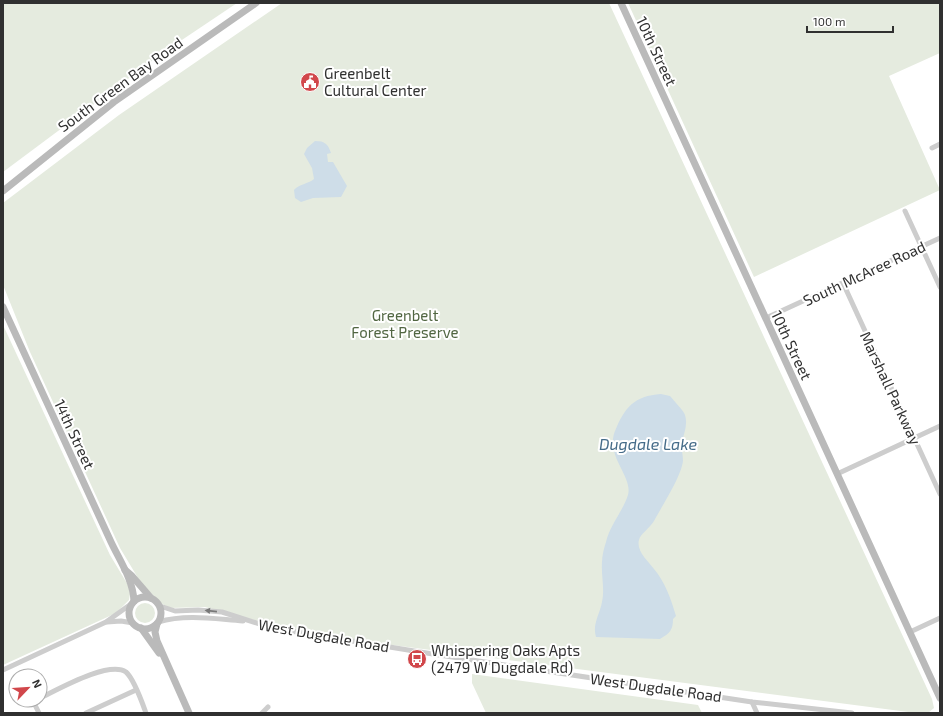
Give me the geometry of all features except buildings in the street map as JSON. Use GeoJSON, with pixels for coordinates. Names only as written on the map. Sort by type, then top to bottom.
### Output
{"type":"FeatureCollection","features":[{"type":"Feature","properties":{"kind":"street","name":"South Green Bay Road"},"geometry":{"type":"LineString","coordinates":[[3,191],[108,106],[256,3]]}},
{"type":"Feature","properties":{"kind":"street","name":"10th Street"},"geometry":{"type":"LineString","coordinates":[[621,3],[940,698]]}},
{"type":"Feature","properties":{"kind":"street"},"geometry":{"type":"LineString","coordinates":[[932,148],[940,144]]}},
{"type":"Feature","properties":{"kind":"street"},"geometry":{"type":"LineString","coordinates":[[905,211],[940,287]]}},
{"type":"Feature","properties":{"kind":"street","name":"South McAree Road"},"geometry":{"type":"LineString","coordinates":[[766,318],[940,238]]}},
{"type":"Feature","properties":{"kind":"street","name":"Marshall Parkway"},"geometry":{"type":"LineString","coordinates":[[843,283],[940,494]]}},
{"type":"Feature","properties":{"kind":"street","name":"14th Street"},"geometry":{"type":"LineString","coordinates":[[3,307],[125,570],[133,590],[133,603]]}},
{"type":"Feature","properties":{"kind":"street"},"geometry":{"type":"LineString","coordinates":[[837,474],[940,426]]}},
{"type":"Feature","properties":{"kind":"street","name":"14th Street"},"geometry":{"type":"LineString","coordinates":[[125,570],[151,598]]}},
{"type":"Feature","properties":{"kind":"street"},"geometry":{"type":"LineString","coordinates":[[3,670],[106,622],[142,597],[151,598],[160,606],[170,611],[198,610],[222,612],[248,621]]}},
{"type":"Feature","properties":{"kind":"street"},"geometry":{"type":"LineString","coordinates":[[133,603],[129,614],[133,623]]}},
{"type":"Feature","properties":{"kind":"street"},"geometry":{"type":"LineString","coordinates":[[160,606],[161,615],[155,636],[163,658],[189,713]]}},
{"type":"Feature","properties":{"kind":"street"},"geometry":{"type":"LineString","coordinates":[[141,628],[150,628],[158,623],[175,618],[193,617],[248,621]]}},
{"type":"Feature","properties":{"kind":"street"},"geometry":{"type":"LineString","coordinates":[[910,632],[940,618]]}},
{"type":"Feature","properties":{"kind":"street"},"geometry":{"type":"LineString","coordinates":[[106,622],[120,621],[133,623],[141,628],[163,658]]}},
{"type":"Feature","properties":{"kind":"street","name":"West Dugdale Road"},"geometry":{"type":"LineString","coordinates":[[248,621],[272,628],[376,645],[752,702],[852,713]]}},
{"type":"Feature","properties":{"kind":"street"},"geometry":{"type":"LineString","coordinates":[[48,694],[94,674],[110,669],[121,670],[126,673],[136,690],[146,713]]}},
{"type":"Feature","properties":{"kind":"street"},"geometry":{"type":"LineString","coordinates":[[86,713],[136,690]]}},
{"type":"Feature","properties":{"kind":"street"},"geometry":{"type":"LineString","coordinates":[[752,702],[757,713]]}},
{"type":"Feature","properties":{"kind":"street"},"geometry":{"type":"LineString","coordinates":[[262,713],[268,707]]}},
{"type":"Feature","properties":{"kind":"green space"},"geometry":{"type":"Polygon","coordinates":[[[3,3],[237,3],[164,52],[3,172],[3,3]]]}},
{"type":"Feature","properties":{"kind":"green space","name":"Greenbelt Forest Preserve"},"geometry":{"type":"Polygon","coordinates":[[[282,3],[609,3],[932,699],[934,708],[928,713],[916,713],[307,634],[205,607],[169,608],[161,603],[141,583],[120,548],[30,352],[3,285],[3,203],[119,115],[282,3]]]}},
{"type":"Feature","properties":{"kind":"green space"},"geometry":{"type":"Polygon","coordinates":[[[628,3],[940,3],[940,53],[889,76],[940,190],[754,277],[628,3]]]}},
{"type":"Feature","properties":{"kind":"green space"},"geometry":{"type":"Polygon","coordinates":[[[3,325],[110,555],[128,585],[130,594],[129,600],[114,614],[3,665],[3,325]]]}},
{"type":"Feature","properties":{"kind":"green space"},"geometry":{"type":"Polygon","coordinates":[[[145,603],[152,606],[155,613],[152,620],[145,623],[138,620],[135,613],[138,606],[145,603]]]}},
{"type":"Feature","properties":{"kind":"green space"},"geometry":{"type":"Polygon","coordinates":[[[472,674],[698,705],[702,713],[486,713],[472,683],[472,674]]]}},
{"type":"Feature","properties":{"kind":"water"},"geometry":{"type":"Polygon","coordinates":[[[315,141],[324,142],[329,147],[331,153],[327,154],[328,162],[333,162],[347,186],[341,197],[313,198],[301,202],[295,198],[294,190],[298,186],[314,179],[312,168],[304,154],[307,148],[315,141]]]}},
{"type":"Feature","properties":{"kind":"water","name":"Dugdale Lake"},"geometry":{"type":"Polygon","coordinates":[[[661,394],[670,396],[685,415],[686,426],[682,444],[682,468],[654,521],[640,538],[639,548],[664,585],[670,597],[676,616],[673,619],[670,631],[660,639],[596,637],[595,628],[603,597],[603,552],[610,530],[628,495],[627,480],[616,457],[614,449],[613,440],[615,431],[623,415],[632,404],[644,397],[661,394]]]}},
{"type":"Feature","properties":{"kind":"place","name":"Greenbelt Cultural Center"},"geometry":{"type":"Point","coordinates":[310,82]}},
{"type":"Feature","properties":{"kind":"place","name":"Whispering Oaks Apts (2479 W Dugdale Rd)"},"geometry":{"type":"Point","coordinates":[417,659]}}]}
